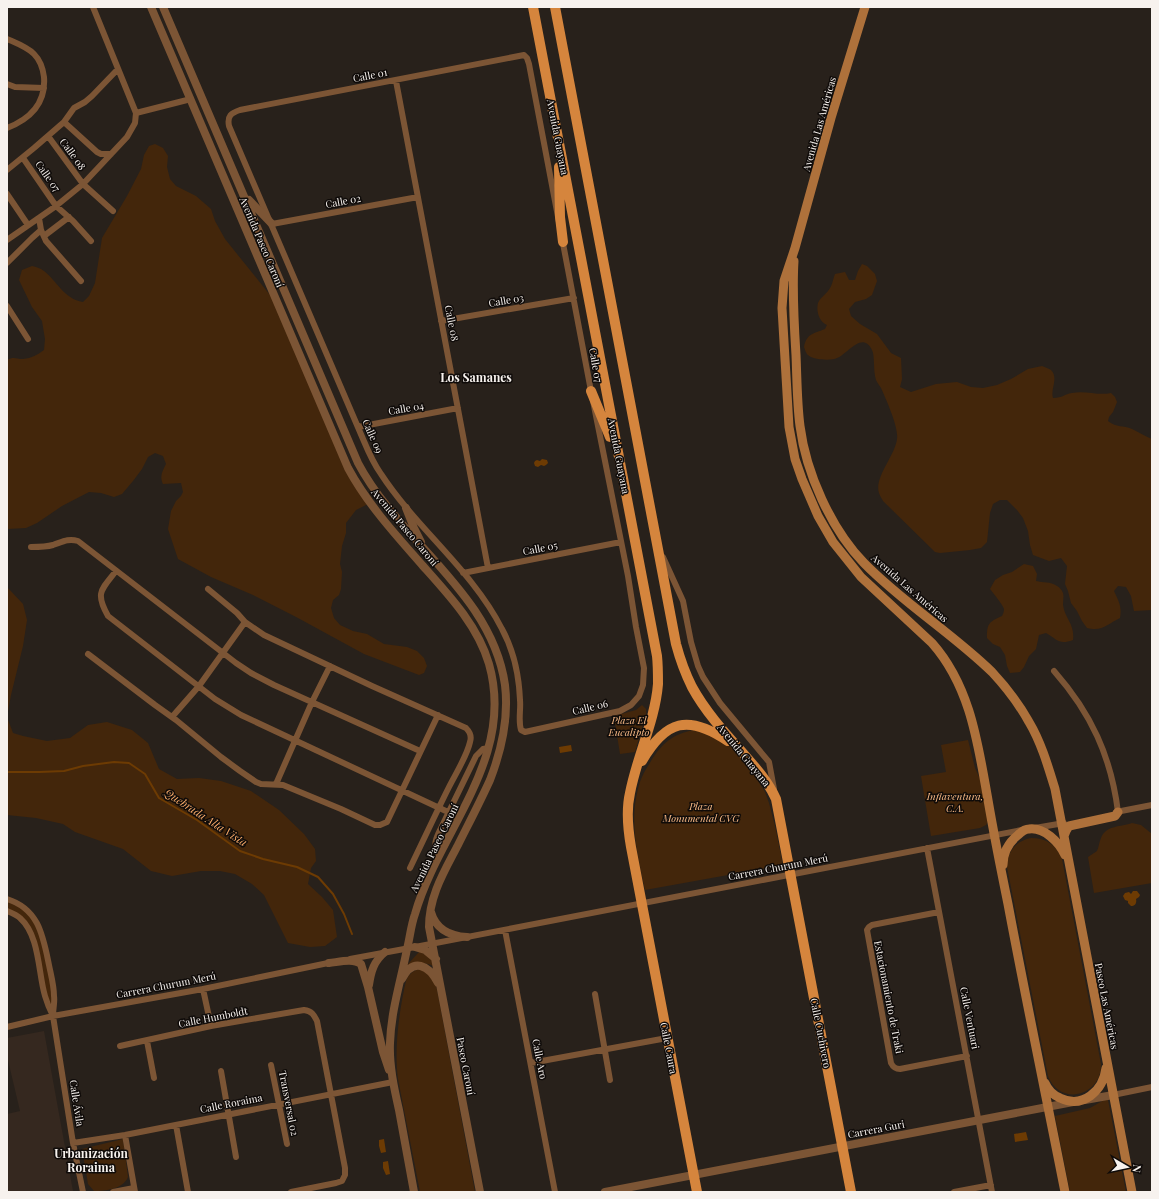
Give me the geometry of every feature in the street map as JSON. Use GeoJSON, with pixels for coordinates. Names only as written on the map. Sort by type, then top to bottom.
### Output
{"type":"FeatureCollection","features":[{"type":"Feature","properties":{"kind":"main road","name":"Avenida Guayana"},"geometry":{"type":"LineString","coordinates":[[533,7],[657,656],[658,684],[653,711],[629,794],[628,826],[642,904]]}},
{"type":"Feature","properties":{"kind":"main road","name":"Avenida Guayana"},"geometry":{"type":"LineString","coordinates":[[555,7],[676,644],[692,687],[704,705],[771,788],[776,799],[790,875]]}},
{"type":"Feature","properties":{"kind":"main road","name":"Avenida Las Américas"},"geometry":{"type":"LineString","coordinates":[[865,7],[831,118],[796,248],[784,281],[782,298],[788,410],[792,444],[802,478],[818,516],[833,542],[861,578],[932,643],[946,660],[954,674],[965,699],[974,728],[994,835]]}},
{"type":"Feature","properties":{"kind":"main road"},"geometry":{"type":"LineString","coordinates":[[556,127],[559,166],[560,217],[563,242]]}},
{"type":"Feature","properties":{"kind":"main road","name":"Avenida Las Américas"},"geometry":{"type":"LineString","coordinates":[[796,248],[793,277],[793,298],[799,407],[803,442],[812,475],[828,511],[842,536],[863,562],[884,582],[982,663],[1014,698],[1030,723],[1042,751],[1055,789],[1061,823]]}},
{"type":"Feature","properties":{"kind":"main road"},"geometry":{"type":"LineString","coordinates":[[591,391],[606,424],[622,471]]}},
{"type":"Feature","properties":{"kind":"main road"},"geometry":{"type":"LineString","coordinates":[[788,410],[799,407]]}},
{"type":"Feature","properties":{"kind":"main road"},"geometry":{"type":"LineString","coordinates":[[833,542],[842,536]]}},
{"type":"Feature","properties":{"kind":"main road"},"geometry":{"type":"LineString","coordinates":[[635,774],[651,747],[659,738],[665,732],[680,726],[694,725],[710,730],[729,742],[743,754]]}},
{"type":"Feature","properties":{"kind":"main road"},"geometry":{"type":"LineString","coordinates":[[1064,836],[1069,826],[1115,816],[1118,812]]}},
{"type":"Feature","properties":{"kind":"main road","name":"Paseo Las Américas"},"geometry":{"type":"LineString","coordinates":[[1061,823],[1132,1192]]}},
{"type":"Feature","properties":{"kind":"main road"},"geometry":{"type":"LineString","coordinates":[[1003,878],[1003,858],[1008,844],[1014,837],[1022,831],[1028,829],[1044,832],[1057,842],[1069,865]]}},
{"type":"Feature","properties":{"kind":"main road"},"geometry":{"type":"LineString","coordinates":[[994,835],[1065,1192]]}},
{"type":"Feature","properties":{"kind":"main road","name":"Calle Cuchivero"},"geometry":{"type":"LineString","coordinates":[[790,875],[851,1192]]}},
{"type":"Feature","properties":{"kind":"main road","name":"Calle Caura"},"geometry":{"type":"LineString","coordinates":[[642,904],[697,1192]]}},
{"type":"Feature","properties":{"kind":"main road"},"geometry":{"type":"LineString","coordinates":[[1041,1075],[1046,1086],[1056,1096],[1063,1100],[1078,1102],[1088,1097],[1099,1088],[1104,1076],[1106,1058]]}},
{"type":"Feature","properties":{"kind":"street"},"geometry":{"type":"LineString","coordinates":[[7,240],[56,206],[83,184],[111,154],[132,129],[135,123],[136,113],[93,7]]}},
{"type":"Feature","properties":{"kind":"street","name":"Avenida Paseo Caroní"},"geometry":{"type":"LineString","coordinates":[[151,7],[351,473],[359,488],[382,519],[438,582],[460,610],[480,641],[489,666],[494,692],[494,720],[489,748],[474,786],[419,900],[411,927],[411,948]]}},
{"type":"Feature","properties":{"kind":"street","name":"Avenida Paseo Caroní"},"geometry":{"type":"LineString","coordinates":[[163,7],[358,463],[368,482],[391,512],[469,603],[490,636],[496,649],[502,670],[505,691],[506,706],[504,736],[496,765],[475,811],[438,884],[430,908],[430,927],[433,944]]}},
{"type":"Feature","properties":{"kind":"street"},"geometry":{"type":"LineString","coordinates":[[7,39],[23,46],[35,54],[42,66],[44,88],[40,101],[35,108],[23,120],[7,128]]}},
{"type":"Feature","properties":{"kind":"street","name":"Calle 01"},"geometry":{"type":"LineString","coordinates":[[229,126],[228,120],[230,114],[240,110],[525,56]]}},
{"type":"Feature","properties":{"kind":"street","name":"Calle 07"},"geometry":{"type":"LineString","coordinates":[[525,56],[529,64],[631,594],[644,668],[644,678]]}},
{"type":"Feature","properties":{"kind":"street"},"geometry":{"type":"LineString","coordinates":[[7,170],[64,122],[74,108],[92,96],[118,69]]}},
{"type":"Feature","properties":{"kind":"street","name":"Calle 08"},"geometry":{"type":"LineString","coordinates":[[396,81],[488,568]]}},
{"type":"Feature","properties":{"kind":"street"},"geometry":{"type":"LineString","coordinates":[[7,84],[44,88]]}},
{"type":"Feature","properties":{"kind":"street"},"geometry":{"type":"LineString","coordinates":[[136,113],[190,99]]}},
{"type":"Feature","properties":{"kind":"street"},"geometry":{"type":"LineString","coordinates":[[64,122],[97,152],[101,154],[111,154]]}},
{"type":"Feature","properties":{"kind":"street","name":"Calle 09"},"geometry":{"type":"LineString","coordinates":[[229,126],[358,427],[378,470],[406,508],[480,594],[503,630],[514,659],[520,706],[520,722],[521,730],[523,732]]}},
{"type":"Feature","properties":{"kind":"street","name":"Calle 08"},"geometry":{"type":"LineString","coordinates":[[48,136],[83,184],[113,211]]}},
{"type":"Feature","properties":{"kind":"street","name":"Calle 07"},"geometry":{"type":"LineString","coordinates":[[23,158],[56,206],[69,217],[91,241]]}},
{"type":"Feature","properties":{"kind":"street"},"geometry":{"type":"LineString","coordinates":[[242,192],[272,224]]}},
{"type":"Feature","properties":{"kind":"street"},"geometry":{"type":"LineString","coordinates":[[7,194],[28,225]]}},
{"type":"Feature","properties":{"kind":"street","name":"Calle 02"},"geometry":{"type":"LineString","coordinates":[[272,224],[418,197]]}},
{"type":"Feature","properties":{"kind":"street"},"geometry":{"type":"LineString","coordinates":[[7,263],[28,241],[69,217]]}},
{"type":"Feature","properties":{"kind":"street"},"geometry":{"type":"LineString","coordinates":[[39,218],[42,233],[46,241],[81,281]]}},
{"type":"Feature","properties":{"kind":"street","name":"Calle 03"},"geometry":{"type":"LineString","coordinates":[[441,321],[574,298]]}},
{"type":"Feature","properties":{"kind":"street"},"geometry":{"type":"LineString","coordinates":[[7,306],[28,339]]}},
{"type":"Feature","properties":{"kind":"street"},"geometry":{"type":"LineString","coordinates":[[7,319],[13,314]]}},
{"type":"Feature","properties":{"kind":"street","name":"Calle 04"},"geometry":{"type":"LineString","coordinates":[[358,427],[458,408]]}},
{"type":"Feature","properties":{"kind":"street"},"geometry":{"type":"LineString","coordinates":[[406,508],[419,538],[431,558]]}},
{"type":"Feature","properties":{"kind":"street"},"geometry":{"type":"LineString","coordinates":[[31,547],[48,546],[66,540],[75,540],[244,668],[262,679],[420,751]]}},
{"type":"Feature","properties":{"kind":"street","name":"Calle 05"},"geometry":{"type":"LineString","coordinates":[[463,573],[621,542]]}},
{"type":"Feature","properties":{"kind":"street"},"geometry":{"type":"LineString","coordinates":[[658,547],[682,601],[691,642],[703,677],[720,703],[769,762],[776,799]]}},
{"type":"Feature","properties":{"kind":"street"},"geometry":{"type":"LineString","coordinates":[[116,571],[103,588],[100,595],[102,604],[108,616],[215,699],[233,711],[448,812]]}},
{"type":"Feature","properties":{"kind":"street"},"geometry":{"type":"LineString","coordinates":[[208,589],[237,613],[245,622],[264,635],[466,728],[471,739],[466,752],[410,868]]}},
{"type":"Feature","properties":{"kind":"street"},"geometry":{"type":"LineString","coordinates":[[172,717],[199,686],[245,622]]}},
{"type":"Feature","properties":{"kind":"street"},"geometry":{"type":"LineString","coordinates":[[88,654],[148,701],[172,717],[221,757],[256,782],[267,785],[284,785],[377,825],[382,825],[386,822],[438,716]]}},
{"type":"Feature","properties":{"kind":"street"},"geometry":{"type":"LineString","coordinates":[[276,784],[312,702],[330,666]]}},
{"type":"Feature","properties":{"kind":"street"},"geometry":{"type":"LineString","coordinates":[[1054,670],[1075,696],[1094,728],[1109,770],[1116,796],[1118,812]]}},
{"type":"Feature","properties":{"kind":"street","name":"Calle 06"},"geometry":{"type":"LineString","coordinates":[[523,732],[529,732],[620,711],[634,702],[639,696],[642,691],[644,678]]}},
{"type":"Feature","properties":{"kind":"street"},"geometry":{"type":"LineString","coordinates":[[440,854],[436,848],[435,842],[448,812],[476,756],[483,749],[489,748]]}},
{"type":"Feature","properties":{"kind":"street","name":"Carrera Churum Merú"},"geometry":{"type":"LineString","coordinates":[[7,1027],[53,1016],[203,989],[385,952],[642,904],[1152,805]]}},
{"type":"Feature","properties":{"kind":"street","name":"Calle Ventuari"},"geometry":{"type":"LineString","coordinates":[[927,848],[992,1192]]}},
{"type":"Feature","properties":{"kind":"street"},"geometry":{"type":"LineString","coordinates":[[7,899],[16,902],[35,918],[42,934],[54,996],[53,1016]]}},
{"type":"Feature","properties":{"kind":"street"},"geometry":{"type":"LineString","coordinates":[[430,908],[436,923],[446,932],[454,936],[467,937]]}},
{"type":"Feature","properties":{"kind":"street"},"geometry":{"type":"LineString","coordinates":[[7,911],[20,917],[32,935],[45,997],[53,1016]]}},
{"type":"Feature","properties":{"kind":"street","name":"Estacionamiento de Traki"},"geometry":{"type":"LineString","coordinates":[[939,912],[872,925],[867,930],[891,1063],[893,1067],[900,1069],[966,1056]]}},
{"type":"Feature","properties":{"kind":"street","name":"Calle Aro"},"geometry":{"type":"LineString","coordinates":[[506,930],[555,1192]]}},
{"type":"Feature","properties":{"kind":"street","name":"Paseo Caroní"},"geometry":{"type":"LineString","coordinates":[[433,944],[480,1192]]}},
{"type":"Feature","properties":{"kind":"street"},"geometry":{"type":"LineString","coordinates":[[414,1192],[393,1082],[390,1044],[394,1006],[411,948],[425,950],[436,958]]}},
{"type":"Feature","properties":{"kind":"street"},"geometry":{"type":"LineString","coordinates":[[368,987],[375,963],[385,952]]}},
{"type":"Feature","properties":{"kind":"street"},"geometry":{"type":"LineString","coordinates":[[329,963],[350,961],[361,964],[364,970],[383,1052],[393,1082]]}},
{"type":"Feature","properties":{"kind":"street"},"geometry":{"type":"LineString","coordinates":[[399,986],[408,970],[416,966],[421,966],[427,968],[434,975],[442,993]]}},
{"type":"Feature","properties":{"kind":"street"},"geometry":{"type":"LineString","coordinates":[[203,989],[211,1026]]}},
{"type":"Feature","properties":{"kind":"street"},"geometry":{"type":"LineString","coordinates":[[595,994],[610,1080]]}},
{"type":"Feature","properties":{"kind":"street","name":"Calle Humboldt"},"geometry":{"type":"LineString","coordinates":[[120,1046],[211,1026],[304,1010],[310,1011],[317,1021],[331,1094]]}},
{"type":"Feature","properties":{"kind":"street","name":"Calle Ávila"},"geometry":{"type":"LineString","coordinates":[[53,1016],[73,1143],[83,1192]]}},
{"type":"Feature","properties":{"kind":"street"},"geometry":{"type":"LineString","coordinates":[[531,1063],[667,1038]]}},
{"type":"Feature","properties":{"kind":"street"},"geometry":{"type":"LineString","coordinates":[[147,1041],[154,1078]]}},
{"type":"Feature","properties":{"kind":"street","name":"Transversal 02"},"geometry":{"type":"LineString","coordinates":[[271,1065],[287,1144]]}},
{"type":"Feature","properties":{"kind":"street"},"geometry":{"type":"LineString","coordinates":[[221,1071],[236,1157]]}},
{"type":"Feature","properties":{"kind":"street","name":"Calle Roraima"},"geometry":{"type":"LineString","coordinates":[[73,1143],[125,1135],[393,1082]]}},
{"type":"Feature","properties":{"kind":"street","name":"Carrera Guri"},"geometry":{"type":"LineString","coordinates":[[605,1192],[1152,1087]]}},
{"type":"Feature","properties":{"kind":"street"},"geometry":{"type":"LineString","coordinates":[[291,1192],[323,1189],[342,1181],[345,1175],[331,1094]]}},
{"type":"Feature","properties":{"kind":"street"},"geometry":{"type":"LineString","coordinates":[[176,1125],[188,1192]]}},
{"type":"Feature","properties":{"kind":"street"},"geometry":{"type":"LineString","coordinates":[[113,1192],[135,1190],[125,1135]]}},
{"type":"Feature","properties":{"kind":"street"},"geometry":{"type":"LineString","coordinates":[[954,1192],[991,1185]]}},
{"type":"Feature","properties":{"kind":"shaded area"},"geometry":{"type":"Polygon","coordinates":[[[542,459],[547,460],[548,463],[544,466],[535,466],[535,461],[540,461],[542,459]]]}},
{"type":"Feature","properties":{"kind":"shaded area"},"geometry":{"type":"Polygon","coordinates":[[[571,745],[572,751],[560,753],[559,747],[571,745]]]}},
{"type":"Feature","properties":{"kind":"shaded area"},"geometry":{"type":"Polygon","coordinates":[[[1133,891],[1137,891],[1140,895],[1136,899],[1135,904],[1131,906],[1123,896],[1125,893],[1129,892],[1131,894],[1133,891]]]}},
{"type":"Feature","properties":{"kind":"shaded area"},"geometry":{"type":"Polygon","coordinates":[[[44,1031],[73,1191],[7,1192],[7,1114],[20,1111],[7,1056],[7,1038],[44,1031]]]}},
{"type":"Feature","properties":{"kind":"shaded area"},"geometry":{"type":"Polygon","coordinates":[[[1026,1132],[1028,1140],[1015,1142],[1014,1134],[1026,1132]]]}},
{"type":"Feature","properties":{"kind":"shaded area"},"geometry":{"type":"Polygon","coordinates":[[[384,1139],[386,1152],[381,1153],[379,1140],[384,1139]]]}},
{"type":"Feature","properties":{"kind":"shaded area"},"geometry":{"type":"Polygon","coordinates":[[[388,1161],[390,1174],[386,1175],[383,1168],[383,1162],[388,1161]]]}},
{"type":"Feature","properties":{"kind":"green space"},"geometry":{"type":"Polygon","coordinates":[[[155,144],[163,148],[168,156],[167,167],[170,179],[176,186],[196,196],[211,209],[215,221],[225,239],[278,305],[316,395],[370,503],[356,510],[346,523],[346,533],[342,546],[340,564],[342,572],[341,589],[339,595],[333,600],[331,608],[334,618],[340,625],[353,631],[367,634],[384,644],[407,647],[417,651],[424,658],[427,666],[424,673],[419,675],[364,654],[253,595],[211,577],[178,559],[168,529],[171,511],[183,492],[181,483],[163,484],[161,476],[166,464],[163,456],[155,453],[148,457],[142,469],[122,494],[114,497],[101,493],[89,492],[62,506],[37,523],[26,528],[7,529],[7,360],[13,358],[26,359],[37,355],[44,350],[45,339],[42,321],[32,307],[19,280],[22,270],[32,266],[41,269],[49,275],[66,294],[83,302],[89,296],[95,283],[102,238],[141,169],[144,155],[149,146],[155,144]]]}},
{"type":"Feature","properties":{"kind":"green space"},"geometry":{"type":"Polygon","coordinates":[[[862,264],[867,266],[875,274],[877,281],[872,295],[866,299],[855,302],[849,309],[851,316],[860,324],[877,334],[891,353],[901,358],[902,379],[900,387],[911,392],[936,384],[957,382],[971,387],[983,388],[997,385],[1028,369],[1042,366],[1051,370],[1053,373],[1053,398],[1077,392],[1101,394],[1111,393],[1117,402],[1108,421],[1114,425],[1132,429],[1152,439],[1152,610],[1134,611],[1131,596],[1126,587],[1118,586],[1114,591],[1119,601],[1121,614],[1120,618],[1105,627],[1097,629],[1087,628],[1071,603],[1065,584],[1067,566],[1061,558],[1049,561],[1033,555],[1028,531],[1023,518],[1007,500],[1000,500],[993,504],[990,513],[987,542],[981,548],[940,553],[935,552],[883,501],[879,493],[879,480],[893,452],[897,434],[889,406],[876,380],[872,350],[868,344],[864,342],[859,343],[837,358],[822,360],[810,357],[804,347],[809,336],[825,329],[827,325],[820,319],[817,306],[830,287],[835,274],[845,272],[849,280],[855,280],[862,264]]]}},
{"type":"Feature","properties":{"kind":"green space"},"geometry":{"type":"Polygon","coordinates":[[[1024,564],[1033,566],[1037,574],[1036,581],[1052,583],[1058,586],[1062,591],[1064,610],[1073,630],[1073,640],[1061,642],[1046,633],[1039,635],[1036,649],[1029,656],[1024,667],[1020,672],[1010,673],[1005,655],[1000,647],[993,644],[987,638],[988,626],[994,620],[1002,616],[1004,610],[990,589],[995,580],[1012,572],[1024,564]]]}},
{"type":"Feature","properties":{"kind":"green space"},"geometry":{"type":"Polygon","coordinates":[[[7,587],[23,604],[27,620],[23,646],[7,717],[7,587]]]}},
{"type":"Feature","properties":{"kind":"green space","name":"Plaza El Eucalipto"},"geometry":{"type":"Polygon","coordinates":[[[642,705],[646,709],[646,714],[635,752],[620,754],[614,716],[636,710],[642,705]]]}},
{"type":"Feature","properties":{"kind":"green space"},"geometry":{"type":"Polygon","coordinates":[[[7,717],[13,733],[47,741],[70,738],[88,725],[107,722],[132,730],[148,743],[159,769],[177,779],[199,778],[221,781],[251,791],[279,810],[304,834],[315,849],[316,861],[311,868],[308,884],[333,910],[337,937],[325,946],[310,947],[288,943],[264,895],[252,884],[235,874],[220,871],[201,871],[172,876],[151,871],[123,849],[75,832],[63,824],[36,818],[7,815],[7,717]]]}},
{"type":"Feature","properties":{"kind":"green space","name":"Plaza Monumental CVG"},"geometry":{"type":"Polygon","coordinates":[[[694,730],[704,732],[733,747],[753,773],[765,792],[769,803],[783,865],[645,890],[637,852],[634,827],[635,802],[640,783],[651,761],[664,744],[680,734],[694,730]]]}},
{"type":"Feature","properties":{"kind":"green space","name":"Inflaventura, C.A."},"geometry":{"type":"Polygon","coordinates":[[[968,740],[975,768],[981,781],[988,821],[986,825],[980,828],[931,836],[921,776],[946,772],[941,745],[968,740]]]}},
{"type":"Feature","properties":{"kind":"green space"},"geometry":{"type":"Polygon","coordinates":[[[1132,823],[1141,825],[1152,834],[1152,883],[1094,893],[1088,857],[1097,851],[1101,838],[1106,831],[1114,827],[1132,823]]]}},
{"type":"Feature","properties":{"kind":"green space"},"geometry":{"type":"Polygon","coordinates":[[[1026,839],[1041,839],[1050,843],[1057,849],[1062,859],[1101,1064],[1100,1075],[1095,1084],[1088,1090],[1079,1094],[1061,1092],[1054,1086],[1048,1076],[1007,867],[1007,861],[1013,848],[1026,839]]]}},
{"type":"Feature","properties":{"kind":"green space"},"geometry":{"type":"Polygon","coordinates":[[[7,899],[16,902],[38,925],[54,996],[53,1016],[29,929],[7,911],[7,899]]]}},
{"type":"Feature","properties":{"kind":"green space"},"geometry":{"type":"Polygon","coordinates":[[[419,952],[431,958],[435,967],[421,963],[407,966],[419,952]]]}},
{"type":"Feature","properties":{"kind":"green space"},"geometry":{"type":"Polygon","coordinates":[[[421,969],[435,979],[475,1192],[420,1192],[398,1079],[397,1043],[399,1017],[406,981],[408,976],[416,970],[421,969]]]}},
{"type":"Feature","properties":{"kind":"green space"},"geometry":{"type":"Polygon","coordinates":[[[1107,1099],[1126,1192],[1070,1192],[1055,1116],[1090,1108],[1107,1099]]]}},
{"type":"Feature","properties":{"kind":"green space"},"geometry":{"type":"Polygon","coordinates":[[[123,1139],[128,1177],[126,1181],[118,1187],[109,1190],[94,1191],[88,1184],[82,1149],[123,1139]]]}},
{"type":"Feature","properties":{"kind":"waterway","name":"Quebrada Alta Vista"},"geometry":{"type":"LineString","coordinates":[[7,772],[64,771],[83,766],[114,762],[129,763],[145,774],[159,798],[197,820],[240,851],[263,859],[297,867],[318,877],[333,894],[344,914],[352,934]]}},
{"type":"Feature","properties":{"kind":"district","name":"Los Samanes"},"geometry":{"type":"Point","coordinates":[476,377]}},
{"type":"Feature","properties":{"kind":"district","name":"Urbanización Roraima"},"geometry":{"type":"Point","coordinates":[91,1160]}}]}
